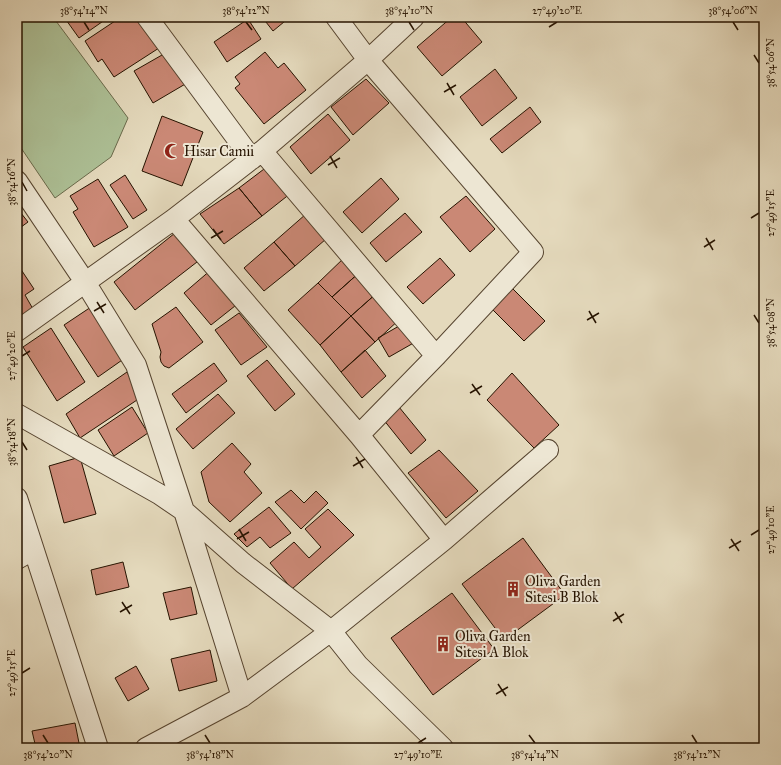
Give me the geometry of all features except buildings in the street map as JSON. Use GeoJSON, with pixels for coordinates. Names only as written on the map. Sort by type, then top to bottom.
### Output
{"type":"FeatureCollection","features":[{"type":"Feature","properties":{"kind":"street"},"geometry":{"type":"LineString","coordinates":[[147,17],[257,155],[436,356]]}},
{"type":"Feature","properties":{"kind":"street"},"geometry":{"type":"LineString","coordinates":[[336,17],[368,60],[533,252],[436,356],[358,436]]}},
{"type":"Feature","properties":{"kind":"street"},"geometry":{"type":"LineString","coordinates":[[17,331],[174,219],[257,155],[368,60],[414,17]]}},
{"type":"Feature","properties":{"kind":"street"},"geometry":{"type":"LineString","coordinates":[[17,181],[85,282],[136,365],[184,511],[242,697]]}},
{"type":"Feature","properties":{"kind":"street"},"geometry":{"type":"LineString","coordinates":[[174,219],[444,540]]}},
{"type":"Feature","properties":{"kind":"street"},"geometry":{"type":"LineString","coordinates":[[17,414],[158,494],[184,511],[244,563],[331,631],[358,665],[443,748]]}},
{"type":"Feature","properties":{"kind":"street"},"geometry":{"type":"LineString","coordinates":[[146,748],[242,697],[331,631],[444,540],[548,450]]}},
{"type":"Feature","properties":{"kind":"street"},"geometry":{"type":"LineString","coordinates":[[17,498],[25,555],[98,748]]}},
{"type":"Feature","properties":{"kind":"green space"},"geometry":{"type":"Polygon","coordinates":[[[17,17],[53,17],[128,118],[111,157],[55,198],[17,142],[17,17]]]}},
{"type":"Feature","properties":{"kind":"place","name":"Hisar Camii"},"geometry":{"type":"Point","coordinates":[172,151]}},
{"type":"Feature","properties":{"kind":"place","name":"Oliva Garden Sitesi B Blok"},"geometry":{"type":"Point","coordinates":[513,589]}},
{"type":"Feature","properties":{"kind":"place","name":"Oliva Garden Sitesi A Blok"},"geometry":{"type":"Point","coordinates":[443,644]}}]}
